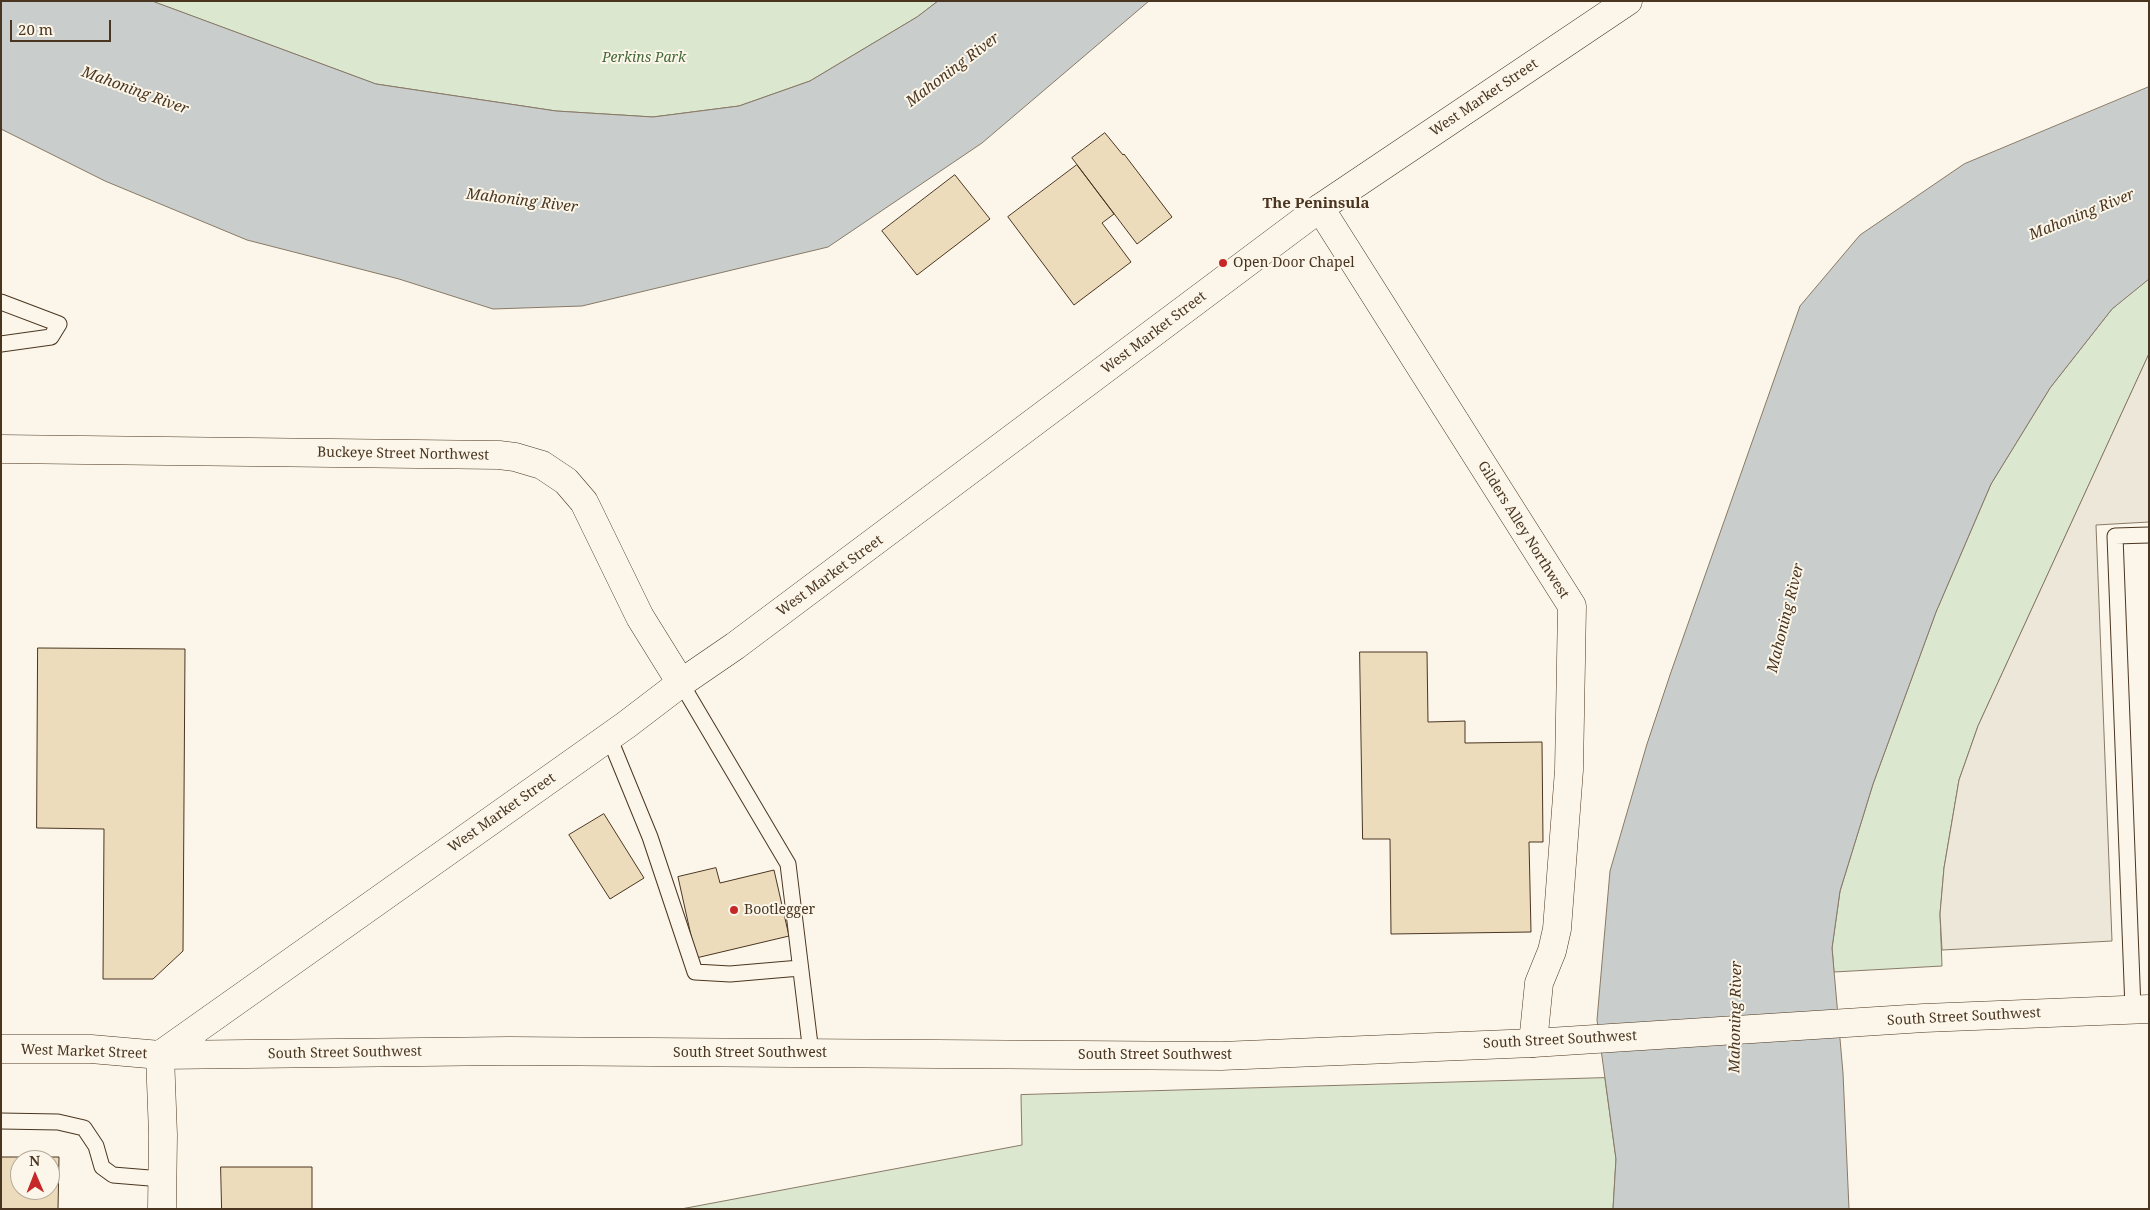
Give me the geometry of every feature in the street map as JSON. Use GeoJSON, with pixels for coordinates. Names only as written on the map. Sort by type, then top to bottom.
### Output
{"type":"FeatureCollection","features":[{"type":"Feature","properties":{"kind":"main road","name":"West Market Street"},"geometry":{"type":"LineString","coordinates":[[1,1049],[90,1049],[160,1055],[735,646],[1320,208],[1628,1]]}},
{"type":"Feature","properties":{"kind":"main road","name":"Gilders Alley Northwest"},"geometry":{"type":"LineString","coordinates":[[1320,208],[1572,606],[1569,770],[1557,929],[1552,951],[1539,983],[1532,1043]]}},
{"type":"Feature","properties":{"kind":"main road","name":"Buckeye Street Northwest"},"geometry":{"type":"LineString","coordinates":[[1,449],[499,455],[516,457],[542,465],[566,481],[584,502],[640,618],[681,683]]}},
{"type":"Feature","properties":{"kind":"main road","name":"South Street Southwest"},"geometry":{"type":"LineString","coordinates":[[160,1055],[499,1051],[1221,1056],[1532,1043],[1924,1018],[2141,1009]]}},
{"type":"Feature","properties":{"kind":"main road"},"geometry":{"type":"LineString","coordinates":[[160,1055],[162,1209]]}},
{"type":"Feature","properties":{"kind":"lane"},"geometry":{"type":"LineString","coordinates":[[1,302],[59,324],[51,337],[1,344]]}},
{"type":"Feature","properties":{"kind":"lane"},"geometry":{"type":"LineString","coordinates":[[2141,1009],[2115,536],[2149,535]]}},
{"type":"Feature","properties":{"kind":"lane"},"geometry":{"type":"LineString","coordinates":[[681,683],[788,864],[811,1053]]}},
{"type":"Feature","properties":{"kind":"lane"},"geometry":{"type":"LineString","coordinates":[[609,737],[650,837],[695,972],[730,974],[800,968]]}},
{"type":"Feature","properties":{"kind":"lane"},"geometry":{"type":"LineString","coordinates":[[1,1121],[58,1122],[84,1128],[96,1146],[102,1166],[113,1175],[162,1179]]}},
{"type":"Feature","properties":{"kind":"green space","name":"Perkins Park"},"geometry":{"type":"Polygon","coordinates":[[[152,1],[938,1],[917,17],[810,81],[739,106],[653,117],[556,111],[376,84],[152,1]]]}},
{"type":"Feature","properties":{"kind":"green space"},"geometry":{"type":"Polygon","coordinates":[[[2149,279],[2149,354],[1978,726],[1959,780],[1944,868],[1940,914],[1942,966],[1834,972],[1832,948],[1840,891],[1873,784],[1936,612],[1991,484],[2050,388],[2112,309],[2149,279]]]}},
{"type":"Feature","properties":{"kind":"green space"},"geometry":{"type":"Polygon","coordinates":[[[1605,1078],[1616,1159],[1613,1209],[681,1209],[1022,1145],[1021,1095],[1605,1078]]]}},
{"type":"Feature","properties":{"kind":"shaded area"},"geometry":{"type":"Polygon","coordinates":[[[2149,354],[2149,522],[2096,525],[2112,941],[1942,950],[1940,914],[1944,868],[1959,780],[1978,726],[2149,354]]]}},
{"type":"Feature","properties":{"kind":"water","name":"Mahoning River"},"geometry":{"type":"Polygon","coordinates":[[[1,1],[152,1],[376,84],[556,111],[653,117],[739,106],[810,81],[917,17],[938,1],[1149,1],[982,143],[828,247],[582,306],[493,309],[399,279],[247,240],[105,181],[1,129],[1,1]]]}},
{"type":"Feature","properties":{"kind":"water","name":"Mahoning River"},"geometry":{"type":"Polygon","coordinates":[[[2149,87],[2149,279],[2112,309],[2050,388],[1991,484],[1936,612],[1873,784],[1840,891],[1832,948],[1843,1073],[1849,1209],[1613,1209],[1616,1159],[1597,1020],[1610,871],[1647,744],[1671,672],[1800,306],[1860,235],[1964,164],[2149,87]]]}},
{"type":"Feature","properties":{"kind":"building"},"geometry":{"type":"Polygon","coordinates":[[[1105,133],[1124,154],[1172,217],[1137,244],[1072,158],[1105,133]]]}},
{"type":"Feature","properties":{"kind":"building"},"geometry":{"type":"Polygon","coordinates":[[[1077,165],[1114,214],[1102,223],[1131,262],[1074,305],[1008,217],[1077,165]]]}},
{"type":"Feature","properties":{"kind":"building"},"geometry":{"type":"Polygon","coordinates":[[[955,175],[990,219],[917,275],[882,231],[955,175]]]}},
{"type":"Feature","properties":{"kind":"building"},"geometry":{"type":"Polygon","coordinates":[[[38,648],[185,649],[183,951],[153,979],[103,979],[104,829],[37,828],[38,648]]]}},
{"type":"Feature","properties":{"kind":"building"},"geometry":{"type":"Polygon","coordinates":[[[1360,652],[1427,652],[1428,722],[1465,721],[1465,743],[1542,742],[1543,842],[1529,842],[1531,932],[1391,934],[1390,839],[1363,839],[1360,652]]]}},
{"type":"Feature","properties":{"kind":"building"},"geometry":{"type":"Polygon","coordinates":[[[604,814],[644,878],[610,899],[569,835],[604,814]]]}},
{"type":"Feature","properties":{"kind":"building","name":"Bootlegger"},"geometry":{"type":"Polygon","coordinates":[[[716,868],[720,883],[774,870],[789,936],[696,958],[678,877],[716,868]]]}},
{"type":"Feature","properties":{"kind":"building"},"geometry":{"type":"Polygon","coordinates":[[[1,1157],[10,1157],[10,1200],[58,1200],[58,1209],[1,1209],[1,1157]]]}},
{"type":"Feature","properties":{"kind":"building"},"geometry":{"type":"Polygon","coordinates":[[[221,1167],[312,1167],[312,1209],[222,1209],[221,1167]]]}},
{"type":"Feature","properties":{"kind":"place","name":"Open Door Chapel"},"geometry":{"type":"Point","coordinates":[1223,263]}},
{"type":"Feature","properties":{"kind":"place","name":"Bootlegger"},"geometry":{"type":"Point","coordinates":[734,910]}},
{"type":"Feature","properties":{"kind":"district","name":"The Peninsula"},"geometry":{"type":"Point","coordinates":[1316,204]}}]}
